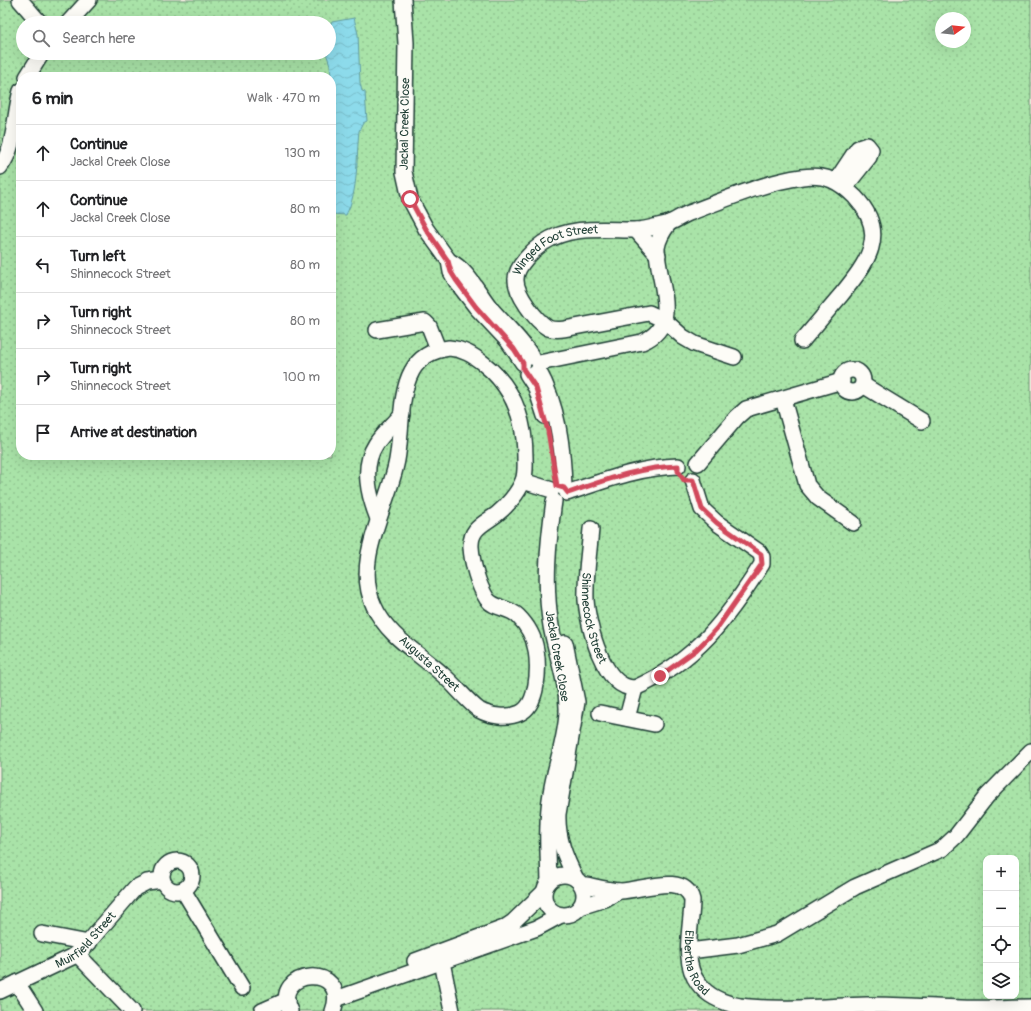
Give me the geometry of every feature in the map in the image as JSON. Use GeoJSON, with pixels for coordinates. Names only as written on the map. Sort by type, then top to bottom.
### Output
{"type":"FeatureCollection","features":[{"type":"Feature","properties":{"kind":"street"},"geometry":{"type":"LineString","coordinates":[[20,0],[34,16]]}},
{"type":"Feature","properties":{"kind":"street"},"geometry":{"type":"LineString","coordinates":[[74,16],[89,0]]}},
{"type":"Feature","properties":{"kind":"street","name":"Jackal Creek Close"},"geometry":{"type":"LineString","coordinates":[[403,0],[406,43],[404,172],[407,189],[426,229],[448,261],[451,272],[456,280],[481,313],[532,365],[536,388],[545,414],[559,493],[556,571],[558,598],[577,702],[558,814],[558,826],[563,853],[578,882]]}},
{"type":"Feature","properties":{"kind":"street"},"geometry":{"type":"LineString","coordinates":[[30,72],[38,60]]}},
{"type":"Feature","properties":{"kind":"street"},"geometry":{"type":"LineString","coordinates":[[0,167],[6,158],[6,142],[16,109]]}},
{"type":"Feature","properties":{"kind":"street","name":"Winged Foot Street"},"geometry":{"type":"LineString","coordinates":[[734,357],[695,344],[683,337],[664,320],[653,314],[645,314],[571,328],[553,329],[544,325],[533,314],[517,287],[516,274],[537,248],[552,238],[588,230],[612,228],[636,230],[669,223],[687,214],[792,179],[817,176],[841,184],[866,209],[870,219],[874,239],[871,252],[856,276],[802,341]]}},
{"type":"Feature","properties":{"kind":"street"},"geometry":{"type":"LineString","coordinates":[[532,365],[642,342],[657,332],[664,320],[665,299],[658,255],[660,238],[669,223]]}},
{"type":"Feature","properties":{"kind":"street"},"geometry":{"type":"LineString","coordinates":[[636,230],[658,255]]}},
{"type":"Feature","properties":{"kind":"street"},"geometry":{"type":"LineString","coordinates":[[377,330],[424,322],[429,326],[438,349]]}},
{"type":"Feature","properties":{"kind":"street","name":"Augusta Street"},"geometry":{"type":"LineString","coordinates":[[458,348],[469,353],[490,368],[506,386],[516,406],[523,432],[525,449],[523,481],[503,509],[475,529],[471,540],[471,547],[480,586],[486,596],[492,604],[511,610],[520,618],[529,630],[536,650],[534,694],[529,707],[517,715],[502,716],[486,714],[479,710],[443,674],[411,650],[382,619],[374,607],[367,584],[368,566],[378,519],[397,462],[402,414],[406,389],[413,369],[424,356],[438,349],[458,348]]}},
{"type":"Feature","properties":{"kind":"street"},"geometry":{"type":"LineString","coordinates":[[698,463],[744,411],[749,408],[842,381],[844,388],[852,392],[860,389],[863,385],[922,421]]}},
{"type":"Feature","properties":{"kind":"street"},"geometry":{"type":"LineString","coordinates":[[782,399],[807,485],[818,498],[853,524]]}},
{"type":"Feature","properties":{"kind":"street","name":"Augusta Street"},"geometry":{"type":"LineString","coordinates":[[378,519],[370,492],[368,468],[376,445],[402,414]]}},
{"type":"Feature","properties":{"kind":"street"},"geometry":{"type":"LineString","coordinates":[[689,458],[698,463],[700,473],[693,480],[684,480],[678,471],[678,466],[682,461],[689,458]]}},
{"type":"Feature","properties":{"kind":"street"},"geometry":{"type":"LineString","coordinates":[[523,481],[559,493],[659,467],[678,466]]}},
{"type":"Feature","properties":{"kind":"street"},"geometry":{"type":"LineString","coordinates":[[627,718],[635,688],[660,676],[702,645],[717,628],[762,564],[762,557],[759,552],[717,523],[702,509],[693,480]]}},
{"type":"Feature","properties":{"kind":"street","name":"Jackal Creek Close"},"geometry":{"type":"LineString","coordinates":[[546,886],[548,808],[567,713],[565,690],[551,626],[546,579],[548,544],[559,493]]}},
{"type":"Feature","properties":{"kind":"street","name":"Shinnecock Street"},"geometry":{"type":"LineString","coordinates":[[591,529],[586,601],[591,631],[609,674],[620,685],[635,688]]}},
{"type":"Feature","properties":{"kind":"street"},"geometry":{"type":"LineString","coordinates":[[600,713],[654,724]]}},
{"type":"Feature","properties":{"kind":"street"},"geometry":{"type":"LineString","coordinates":[[689,951],[738,945],[777,934],[855,887],[942,849],[956,836],[987,796],[1031,751]]}},
{"type":"Feature","properties":{"kind":"street"},"geometry":{"type":"LineString","coordinates":[[173,862],[184,863],[188,867],[192,877],[187,888],[177,892],[168,888],[162,880],[164,868],[173,862]]}},
{"type":"Feature","properties":{"kind":"street"},"geometry":{"type":"LineString","coordinates":[[565,875],[578,882],[584,896],[580,907],[568,914],[561,915],[538,928],[334,1000],[504,928],[513,922],[554,877],[565,875]]}},
{"type":"Feature","properties":{"kind":"street","name":"Muirfield Street"},"geometry":{"type":"LineString","coordinates":[[0,991],[77,954],[89,943],[125,897],[135,888],[147,882],[162,880]]}},
{"type":"Feature","properties":{"kind":"street","name":"Elbertha Road"},"geometry":{"type":"LineString","coordinates":[[578,882],[619,891],[675,884],[685,888],[691,895],[692,900],[689,951],[691,968],[694,976],[705,991],[720,1001],[741,1007],[1031,1007]]}},
{"type":"Feature","properties":{"kind":"street"},"geometry":{"type":"LineString","coordinates":[[546,886],[546,904],[550,909],[561,915]]}},
{"type":"Feature","properties":{"kind":"street"},"geometry":{"type":"LineString","coordinates":[[183,890],[242,988]]}},
{"type":"Feature","properties":{"kind":"street","name":"Elbertha Road"},"geometry":{"type":"LineString","coordinates":[[580,907],[602,900],[619,891]]}},
{"type":"Feature","properties":{"kind":"street"},"geometry":{"type":"LineString","coordinates":[[42,934],[89,943]]}},
{"type":"Feature","properties":{"kind":"street"},"geometry":{"type":"LineString","coordinates":[[77,954],[132,1011]]}},
{"type":"Feature","properties":{"kind":"street"},"geometry":{"type":"LineString","coordinates":[[442,962],[452,1011]]}},
{"type":"Feature","properties":{"kind":"street"},"geometry":{"type":"LineString","coordinates":[[262,1011],[289,1006],[288,992],[292,985],[306,976],[322,978],[334,1000]]}},
{"type":"Feature","properties":{"kind":"street"},"geometry":{"type":"LineString","coordinates":[[18,982],[35,1011]]}},
{"type":"Feature","properties":{"kind":"green space"},"geometry":{"type":"Polygon","coordinates":[[[0,0],[1031,0],[1031,1011],[0,1011],[0,0]]]}},
{"type":"Feature","properties":{"kind":"water"},"geometry":{"type":"Polygon","coordinates":[[[354,18],[358,34],[360,83],[362,91],[365,92],[367,121],[363,123],[359,131],[355,185],[346,215],[336,214],[336,72],[331,72],[328,60],[336,60],[336,21],[354,18]]]}},
{"type":"Feature","properties":{"kind":"route"},"geometry":{"type":"LineString","coordinates":[[410,199],[426,229],[448,261],[451,272],[456,280],[481,313],[514,349],[523,363],[523,369],[536,388],[545,414],[557,486],[561,486],[568,493],[590,485],[637,472],[659,467],[678,466],[680,476],[684,480],[693,480],[702,509],[730,533],[761,554],[762,564],[717,628],[696,650],[660,676]]}}]}
